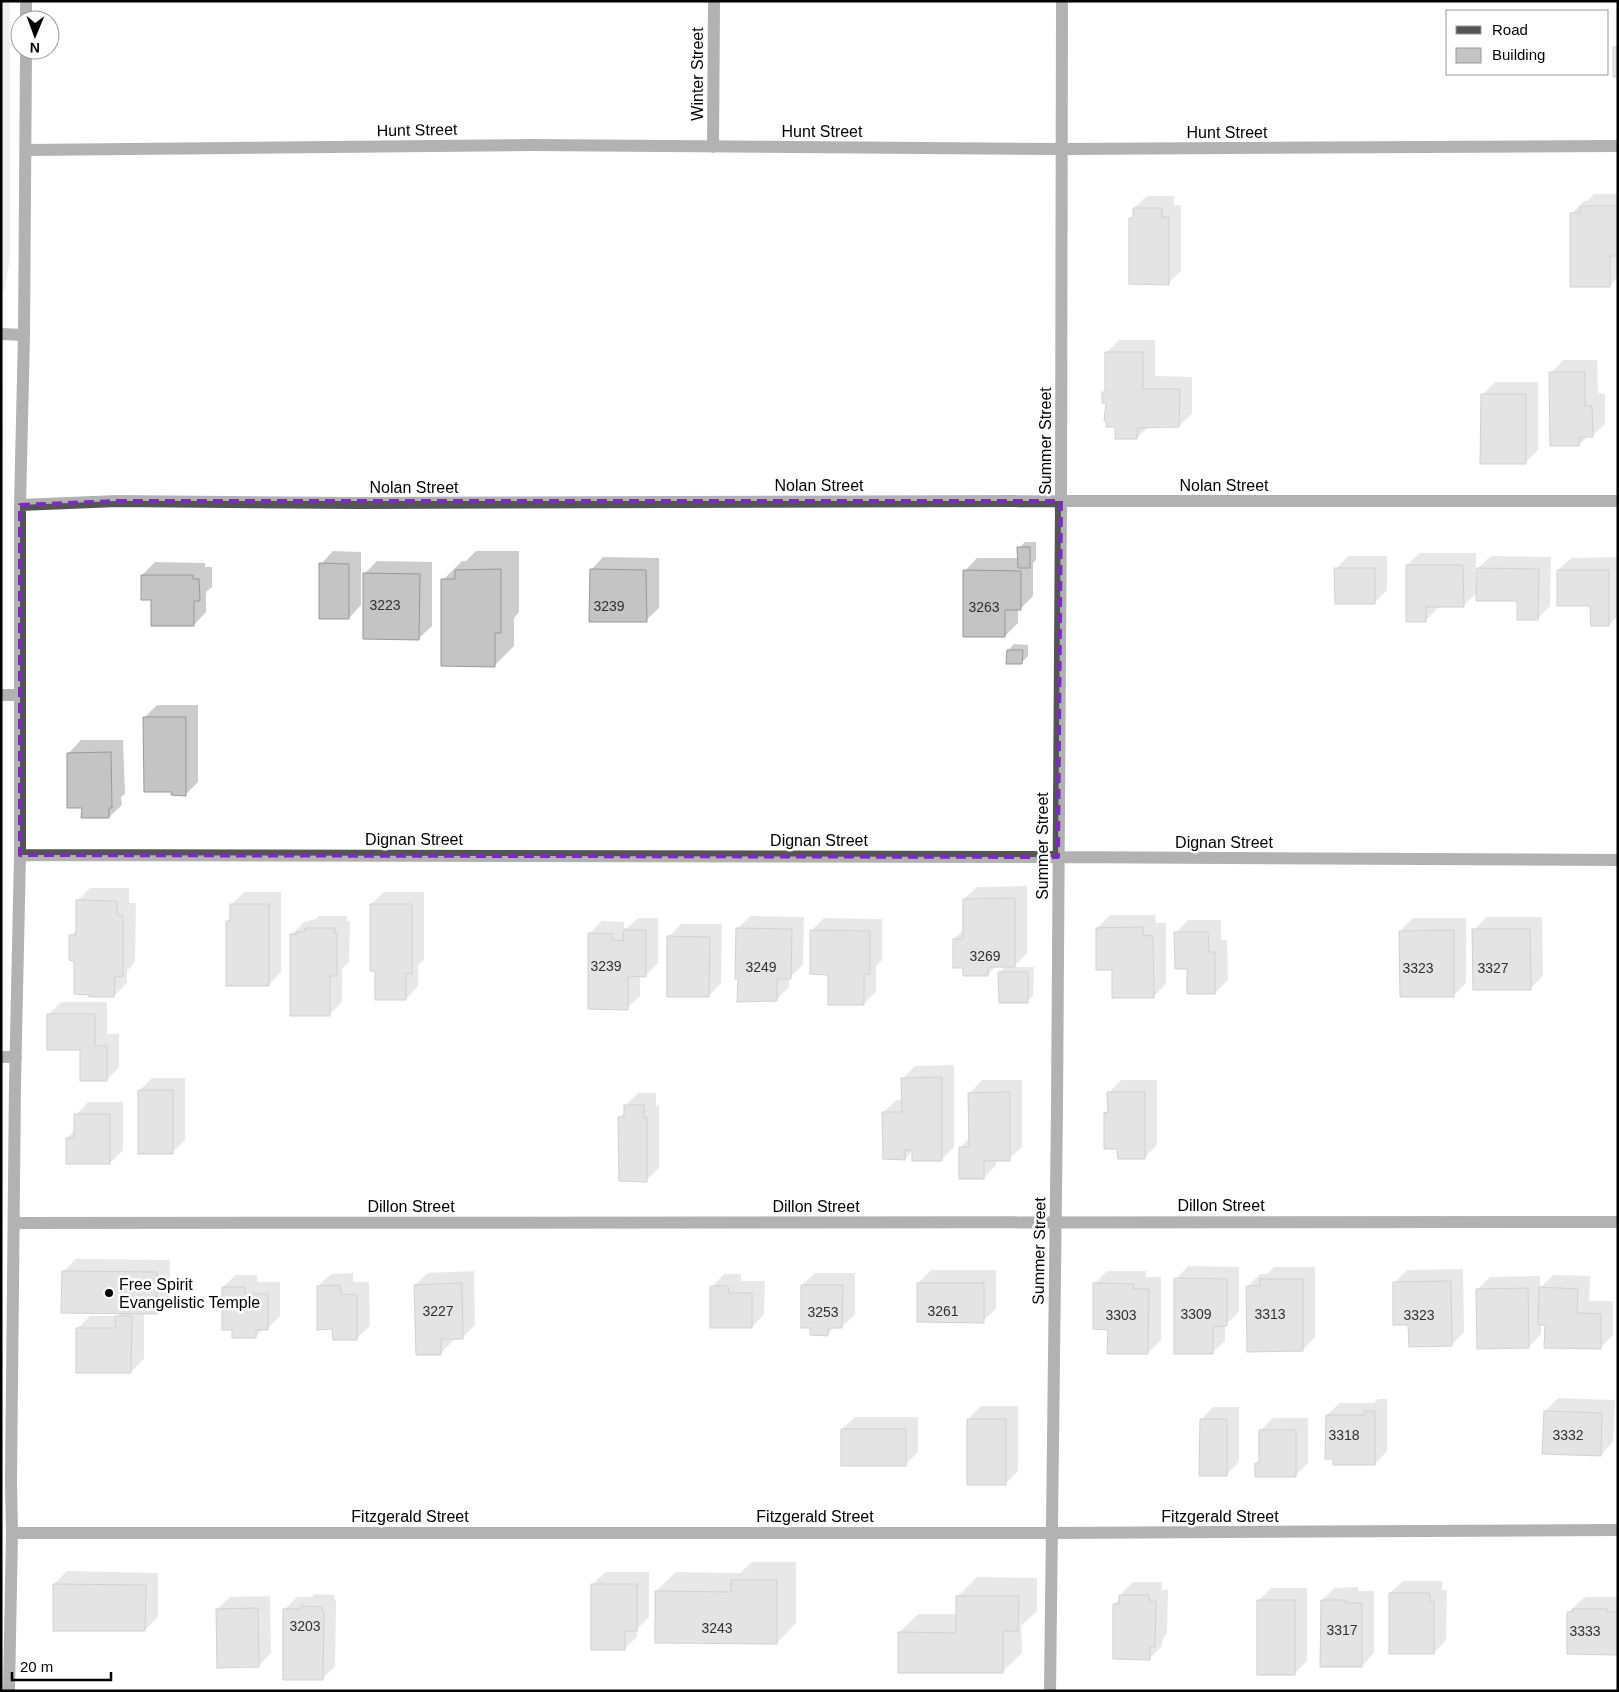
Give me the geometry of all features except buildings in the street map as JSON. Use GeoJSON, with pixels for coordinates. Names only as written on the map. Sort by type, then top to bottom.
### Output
{"type":"FeatureCollection","features":[{"type":"Feature","properties":{"kind":"street","name":"Winter Street"},"geometry":{"type":"LineString","coordinates":[[713,147],[714,1]]}},
{"type":"Feature","properties":{"kind":"street","name":"Summer Street"},"geometry":{"type":"LineString","coordinates":[[1050,1691],[1061,501],[1062,1]]}},
{"type":"Feature","properties":{"kind":"street"},"geometry":{"type":"LineString","coordinates":[[8,1691],[12,1532],[6,1482],[15,1222],[20,855],[20,505],[24,335],[26,60]]}},
{"type":"Feature","properties":{"kind":"street","name":"Hunt Street"},"geometry":{"type":"LineString","coordinates":[[26,150],[522,145],[1061,149],[1618,146]]}},
{"type":"Feature","properties":{"kind":"street"},"geometry":{"type":"LineString","coordinates":[[1,334],[24,335]]}},
{"type":"Feature","properties":{"kind":"street","name":"Nolan Street"},"geometry":{"type":"LineString","coordinates":[[20,505],[117,501],[357,503],[1618,501]]}},
{"type":"Feature","properties":{"kind":"street"},"geometry":{"type":"LineString","coordinates":[[1,695],[20,696]]}},
{"type":"Feature","properties":{"kind":"street","name":"Dignan Street"},"geometry":{"type":"LineString","coordinates":[[20,855],[1618,860]]}},
{"type":"Feature","properties":{"kind":"street"},"geometry":{"type":"LineString","coordinates":[[1,1057],[16,1057]]}},
{"type":"Feature","properties":{"kind":"street","name":"Dillon Street"},"geometry":{"type":"LineString","coordinates":[[15,1222],[1618,1222]]}},
{"type":"Feature","properties":{"kind":"street","name":"Fitzgerald Street"},"geometry":{"type":"LineString","coordinates":[[12,1532],[1051,1533],[1618,1530]]}},
{"type":"Feature","properties":{"kind":"highlighted area"},"geometry":{"type":"Polygon","coordinates":[[[117,501],[1061,501],[1058,857],[20,855],[20,505],[117,501]]]}},
{"type":"Feature","properties":{"kind":"shaded area"},"geometry":{"type":"Polygon","coordinates":[[[1,1],[10,1],[10,260],[4,291],[1,296],[1,1]]]}},
{"type":"Feature","properties":{"kind":"place","name":"Free Spirit Evangelistic Temple"},"geometry":{"type":"Point","coordinates":[109,1293]}}]}
